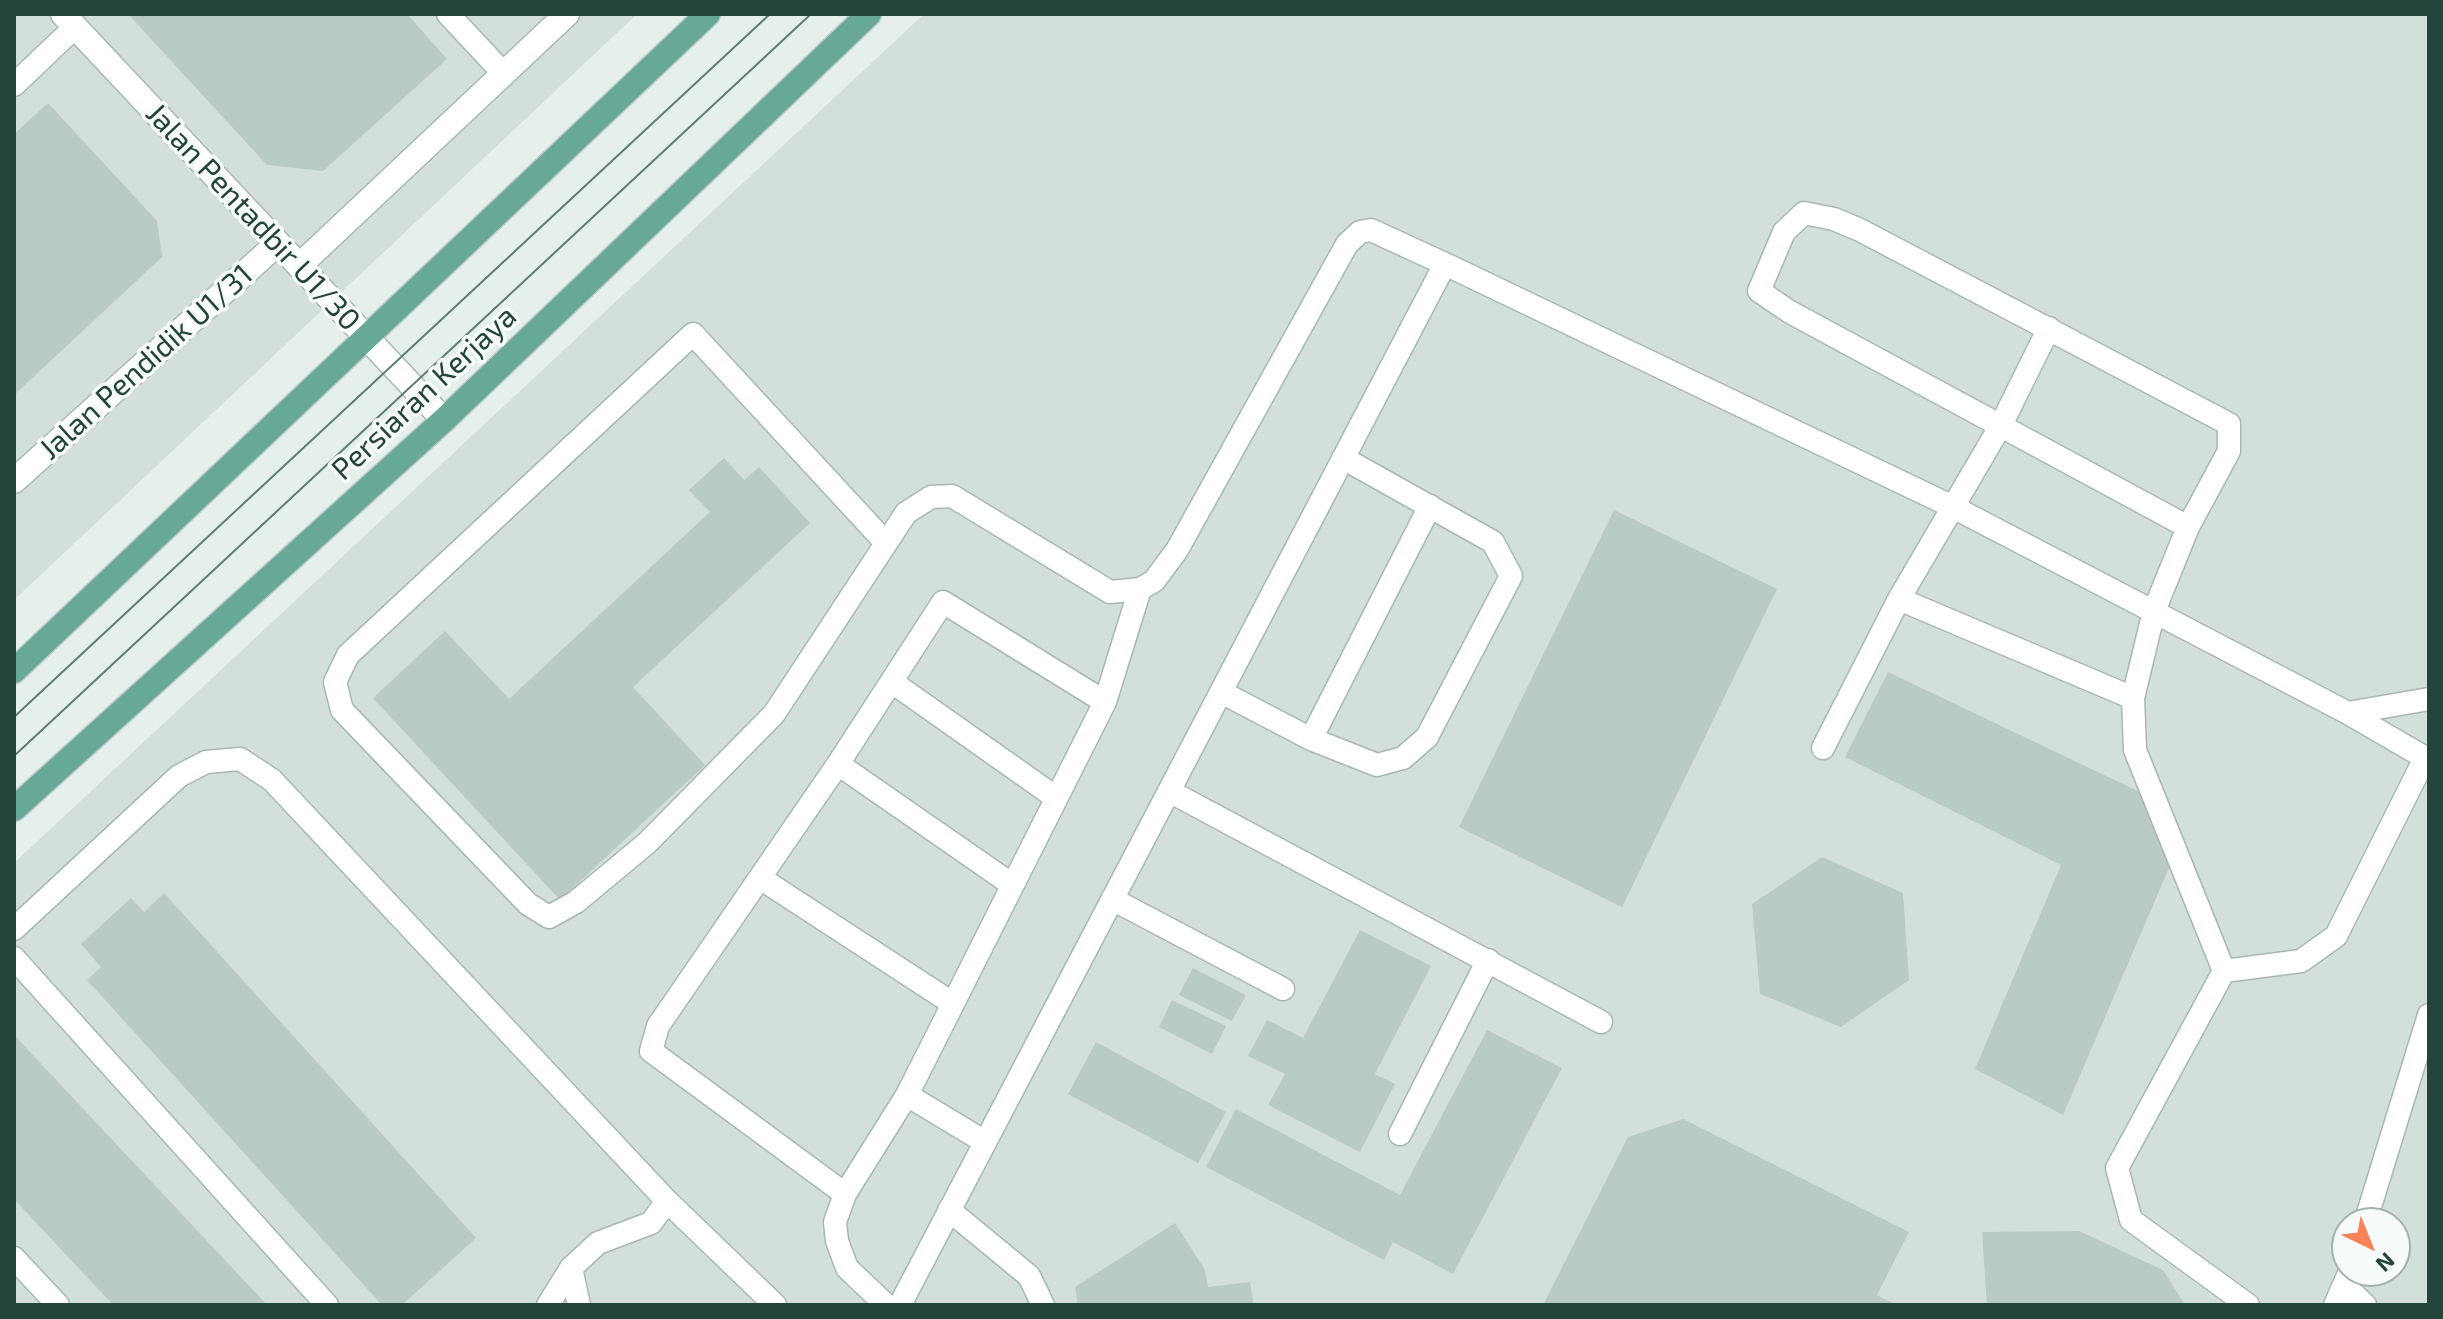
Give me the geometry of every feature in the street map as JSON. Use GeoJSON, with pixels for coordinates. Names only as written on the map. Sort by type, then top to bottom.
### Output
{"type":"FeatureCollection","features":[{"type":"Feature","properties":{"kind":"main road"},"geometry":{"type":"LineString","coordinates":[[14,671],[368,340],[708,14]]}},
{"type":"Feature","properties":{"kind":"main road","name":"Persiaran Kerjaya"},"geometry":{"type":"LineString","coordinates":[[14,809],[444,420],[869,14]]}},
{"type":"Feature","properties":{"kind":"street"},"geometry":{"type":"LineString","coordinates":[[299,266],[567,14]]}},
{"type":"Feature","properties":{"kind":"street","name":"Jalan Pentadbir U1/30"},"geometry":{"type":"LineString","coordinates":[[69,21],[444,420]]}},
{"type":"Feature","properties":{"kind":"street","name":"Jalan Pendidik U1/31"},"geometry":{"type":"LineString","coordinates":[[14,481],[278,243]]}},
{"type":"Feature","properties":{"kind":"lane"},"geometry":{"type":"LineString","coordinates":[[448,14],[504,74]]}},
{"type":"Feature","properties":{"kind":"lane"},"geometry":{"type":"LineString","coordinates":[[14,85],[69,21]]}},
{"type":"Feature","properties":{"kind":"lane"},"geometry":{"type":"LineString","coordinates":[[2188,527],[1790,312],[1759,291],[1784,232],[1804,213],[1834,219],[2229,424],[2229,451],[2188,527],[2154,611],[2133,698],[2135,750],[2224,971]]}},
{"type":"Feature","properties":{"kind":"lane"},"geometry":{"type":"LineString","coordinates":[[886,543],[693,334],[348,655],[335,682],[342,710],[528,904],[549,917],[576,902],[647,843],[774,714],[906,513],[931,497],[952,496],[1110,592],[1140,589],[1154,581],[1177,550],[1347,244],[1360,232],[1371,230],[1953,507],[2348,713],[2427,759],[2336,936],[2301,961],[2224,971]]}},
{"type":"Feature","properties":{"kind":"lane"},"geometry":{"type":"LineString","coordinates":[[900,1305],[1445,264]]}},
{"type":"Feature","properties":{"kind":"lane"},"geometry":{"type":"LineString","coordinates":[[1823,748],[1899,599],[2001,425],[2049,328]]}},
{"type":"Feature","properties":{"kind":"lane"},"geometry":{"type":"LineString","coordinates":[[1221,692],[1311,739],[1377,765],[1403,758],[1427,737],[1511,576],[1493,542],[1343,458]]}},
{"type":"Feature","properties":{"kind":"lane"},"geometry":{"type":"LineString","coordinates":[[1311,739],[1430,506]]}},
{"type":"Feature","properties":{"kind":"lane"},"geometry":{"type":"LineString","coordinates":[[886,1305],[847,1268],[837,1241],[835,1222],[845,1194],[907,1095],[1105,702],[1140,589]]}},
{"type":"Feature","properties":{"kind":"lane"},"geometry":{"type":"LineString","coordinates":[[1899,599],[2133,698]]}},
{"type":"Feature","properties":{"kind":"lane"},"geometry":{"type":"LineString","coordinates":[[845,1194],[651,1051],[658,1026],[838,764],[943,602],[1105,702]]}},
{"type":"Feature","properties":{"kind":"lane"},"geometry":{"type":"LineString","coordinates":[[892,682],[1055,797]]}},
{"type":"Feature","properties":{"kind":"lane"},"geometry":{"type":"LineString","coordinates":[[2348,713],[2429,699]]}},
{"type":"Feature","properties":{"kind":"lane"},"geometry":{"type":"LineString","coordinates":[[14,929],[179,776],[206,762],[240,759],[272,780],[667,1201],[775,1305]]}},
{"type":"Feature","properties":{"kind":"lane"},"geometry":{"type":"LineString","coordinates":[[838,764],[1011,884]]}},
{"type":"Feature","properties":{"kind":"lane"},"geometry":{"type":"LineString","coordinates":[[1169,791],[1601,1022]]}},
{"type":"Feature","properties":{"kind":"lane"},"geometry":{"type":"LineString","coordinates":[[760,878],[952,1003]]}},
{"type":"Feature","properties":{"kind":"lane"},"geometry":{"type":"LineString","coordinates":[[1112,899],[1283,989]]}},
{"type":"Feature","properties":{"kind":"lane"},"geometry":{"type":"LineString","coordinates":[[14,958],[327,1305]]}},
{"type":"Feature","properties":{"kind":"lane"},"geometry":{"type":"LineString","coordinates":[[1400,1134],[1488,960]]}},
{"type":"Feature","properties":{"kind":"lane"},"geometry":{"type":"LineString","coordinates":[[2224,971],[2117,1168],[2131,1220],[2248,1305]]}},
{"type":"Feature","properties":{"kind":"lane"},"geometry":{"type":"LineString","coordinates":[[2370,1207],[2429,1015]]}},
{"type":"Feature","properties":{"kind":"lane"},"geometry":{"type":"LineString","coordinates":[[907,1095],[985,1142]]}},
{"type":"Feature","properties":{"kind":"lane"},"geometry":{"type":"LineString","coordinates":[[548,1305],[571,1268],[598,1243],[651,1223],[667,1201]]}},
{"type":"Feature","properties":{"kind":"lane"},"geometry":{"type":"LineString","coordinates":[[949,1210],[1029,1276],[1043,1305]]}},
{"type":"Feature","properties":{"kind":"lane"},"geometry":{"type":"LineString","coordinates":[[14,1258],[58,1305]]}},
{"type":"Feature","properties":{"kind":"lane"},"geometry":{"type":"LineString","coordinates":[[571,1268],[579,1305]]}},
{"type":"Feature","properties":{"kind":"lane"},"geometry":{"type":"LineString","coordinates":[[2344,1287],[2365,1305]]}},
{"type":"Feature","properties":{"kind":"shaded area"},"geometry":{"type":"Polygon","coordinates":[[[14,14],[637,14],[14,600],[14,14]]]}},
{"type":"Feature","properties":{"kind":"shaded area"},"geometry":{"type":"Polygon","coordinates":[[[924,14],[2429,14],[2429,1305],[14,1305],[14,863],[924,14]]]}},
{"type":"Feature","properties":{"kind":"building"},"geometry":{"type":"Polygon","coordinates":[[[128,14],[407,14],[447,59],[323,171],[267,165],[128,14]]]}},
{"type":"Feature","properties":{"kind":"building"},"geometry":{"type":"Polygon","coordinates":[[[48,103],[157,221],[162,257],[14,395],[14,134],[48,103]]]}},
{"type":"Feature","properties":{"kind":"building"},"geometry":{"type":"Polygon","coordinates":[[[724,458],[744,480],[759,467],[810,523],[633,687],[705,765],[560,900],[373,698],[445,631],[509,699],[710,512],[689,490],[724,458]]]}},
{"type":"Feature","properties":{"kind":"building"},"geometry":{"type":"Polygon","coordinates":[[[1614,510],[1777,589],[1622,907],[1459,827],[1614,510]]]}},
{"type":"Feature","properties":{"kind":"building"},"geometry":{"type":"Polygon","coordinates":[[[1888,672],[2144,794],[2172,861],[2063,1115],[1975,1069],[2061,865],[1845,757],[1888,672]]]}},
{"type":"Feature","properties":{"kind":"building"},"geometry":{"type":"Polygon","coordinates":[[[1822,857],[1903,893],[1909,980],[1841,1027],[1760,994],[1752,904],[1822,857]]]}},
{"type":"Feature","properties":{"kind":"building"},"geometry":{"type":"Polygon","coordinates":[[[164,893],[476,1238],[402,1305],[382,1305],[87,980],[101,967],[81,944],[131,898],[144,912],[164,893]]]}},
{"type":"Feature","properties":{"kind":"building"},"geometry":{"type":"Polygon","coordinates":[[[1360,930],[1431,966],[1375,1074],[1395,1084],[1360,1152],[1268,1105],[1285,1074],[1248,1056],[1267,1020],[1303,1038],[1360,930]]]}},
{"type":"Feature","properties":{"kind":"building"},"geometry":{"type":"Polygon","coordinates":[[[1193,968],[1246,995],[1232,1021],[1179,995],[1193,968]]]}},
{"type":"Feature","properties":{"kind":"building"},"geometry":{"type":"Polygon","coordinates":[[[1172,1000],[1226,1026],[1212,1054],[1159,1027],[1172,1000]]]}},
{"type":"Feature","properties":{"kind":"building"},"geometry":{"type":"Polygon","coordinates":[[[1487,1030],[1562,1068],[1453,1274],[1393,1242],[1384,1260],[1206,1167],[1236,1109],[1400,1195],[1487,1030]]]}},
{"type":"Feature","properties":{"kind":"building"},"geometry":{"type":"Polygon","coordinates":[[[14,1035],[267,1305],[113,1305],[14,1199],[14,1035]]]}},
{"type":"Feature","properties":{"kind":"building"},"geometry":{"type":"Polygon","coordinates":[[[1096,1042],[1226,1112],[1198,1163],[1068,1094],[1096,1042]]]}},
{"type":"Feature","properties":{"kind":"building"},"geometry":{"type":"Polygon","coordinates":[[[1683,1119],[1909,1232],[1877,1295],[1897,1305],[1543,1305],[1628,1137],[1683,1119]]]}},
{"type":"Feature","properties":{"kind":"building"},"geometry":{"type":"Polygon","coordinates":[[[1175,1223],[1205,1270],[1208,1287],[1250,1282],[1254,1305],[1078,1305],[1075,1287],[1175,1223]]]}},
{"type":"Feature","properties":{"kind":"building"},"geometry":{"type":"Polygon","coordinates":[[[2079,1231],[2163,1270],[2185,1305],[1987,1305],[1982,1232],[2079,1231]]]}},
{"type":"Feature","properties":{"kind":"tram line"},"geometry":{"type":"LineString","coordinates":[[14,717],[770,14]]}},
{"type":"Feature","properties":{"kind":"tram line"},"geometry":{"type":"LineString","coordinates":[[14,756],[811,14]]}}]}
